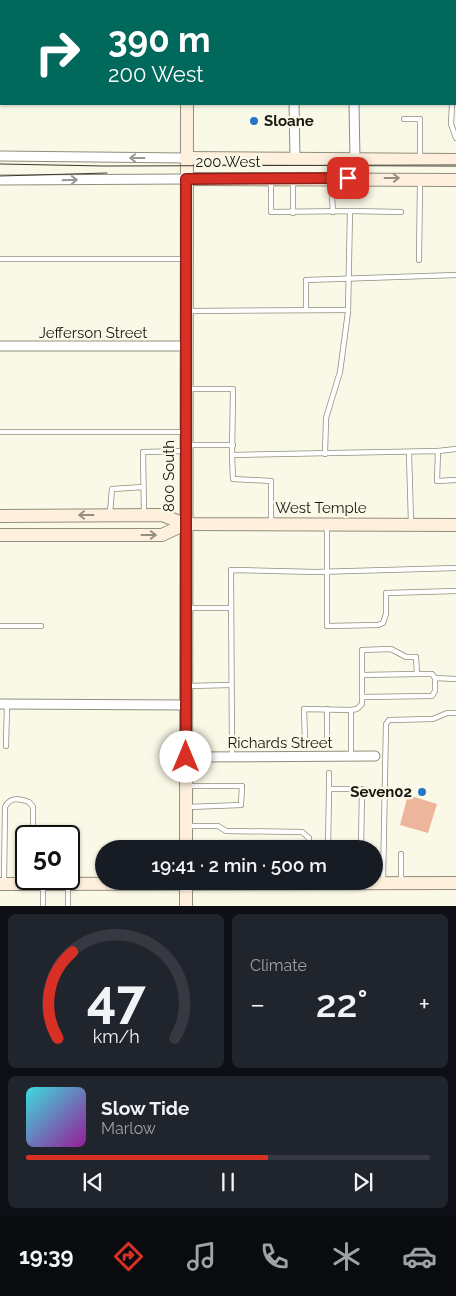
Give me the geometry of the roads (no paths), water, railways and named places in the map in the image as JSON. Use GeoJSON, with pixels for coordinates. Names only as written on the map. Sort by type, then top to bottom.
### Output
{"type":"FeatureCollection","features":[{"type":"Feature","properties":{"kind":"street","name":"800 South"},"geometry":{"type":"LineString","coordinates":[[186,840],[185,442],[187,105]]}},
{"type":"Feature","properties":{"kind":"street"},"geometry":{"type":"LineString","coordinates":[[294,105],[294,160]]}},
{"type":"Feature","properties":{"kind":"street"},"geometry":{"type":"LineString","coordinates":[[354,105],[355,160]]}},
{"type":"Feature","properties":{"kind":"street","name":"200 West"},"geometry":{"type":"LineString","coordinates":[[0,156],[456,160]]}},
{"type":"Feature","properties":{"kind":"street","name":"200 West"},"geometry":{"type":"LineString","coordinates":[[0,180],[293,178],[420,178],[456,180]]}},
{"type":"Feature","properties":{"kind":"street","name":"Jefferson Street"},"geometry":{"type":"LineString","coordinates":[[0,346],[186,346]]}},
{"type":"Feature","properties":{"kind":"street","name":"West Temple"},"geometry":{"type":"LineString","coordinates":[[0,516],[162,514],[185,524],[456,525]]}},
{"type":"Feature","properties":{"kind":"street","name":"West Temple"},"geometry":{"type":"LineString","coordinates":[[0,535],[162,535],[185,524]]}},
{"type":"Feature","properties":{"kind":"street"},"geometry":{"type":"LineString","coordinates":[[3,704],[185,705]]}},
{"type":"Feature","properties":{"kind":"street","name":"Richards Street"},"geometry":{"type":"LineString","coordinates":[[186,757],[375,756]]}},
{"type":"Feature","properties":{"kind":"street"},"geometry":{"type":"LineString","coordinates":[[2,884],[15,883]]}},
{"type":"Feature","properties":{"kind":"street"},"geometry":{"type":"LineString","coordinates":[[383,884],[456,883]]}},
{"type":"Feature","properties":{"kind":"street"},"geometry":{"type":"LineString","coordinates":[[80,884],[95,884]]}},
{"type":"Feature","properties":{"kind":"street"},"geometry":{"type":"LineString","coordinates":[[186,890],[186,906]]}},
{"type":"Feature","properties":{"kind":"lane"},"geometry":{"type":"LineString","coordinates":[[452,105],[452,124],[456,138]]}},
{"type":"Feature","properties":{"kind":"lane"},"geometry":{"type":"LineString","coordinates":[[404,119],[420,119],[420,160]]}},
{"type":"Feature","properties":{"kind":"lane"},"geometry":{"type":"LineString","coordinates":[[293,178],[293,213]]}},
{"type":"Feature","properties":{"kind":"lane"},"geometry":{"type":"LineString","coordinates":[[330,178],[333,212]]}},
{"type":"Feature","properties":{"kind":"lane"},"geometry":{"type":"LineString","coordinates":[[419,260],[420,178]]}},
{"type":"Feature","properties":{"kind":"lane"},"geometry":{"type":"LineString","coordinates":[[270,179],[270,212],[401,212]]}},
{"type":"Feature","properties":{"kind":"lane"},"geometry":{"type":"LineString","coordinates":[[325,454],[326,418],[340,372],[348,310],[350,211]]}},
{"type":"Feature","properties":{"kind":"lane"},"geometry":{"type":"LineString","coordinates":[[0,259],[186,259]]}},
{"type":"Feature","properties":{"kind":"lane"},"geometry":{"type":"LineString","coordinates":[[306,310],[306,280],[456,275]]}},
{"type":"Feature","properties":{"kind":"lane"},"geometry":{"type":"LineString","coordinates":[[186,311],[348,310]]}},
{"type":"Feature","properties":{"kind":"lane"},"geometry":{"type":"LineString","coordinates":[[186,389],[232,389],[233,479],[271,481],[271,524]]}},
{"type":"Feature","properties":{"kind":"lane"},"geometry":{"type":"LineString","coordinates":[[0,432],[232,445]]}},
{"type":"Feature","properties":{"kind":"lane"},"geometry":{"type":"LineString","coordinates":[[144,515],[143,452],[185,442]]}},
{"type":"Feature","properties":{"kind":"lane"},"geometry":{"type":"LineString","coordinates":[[232,455],[409,453],[456,449]]}},
{"type":"Feature","properties":{"kind":"lane"},"geometry":{"type":"LineString","coordinates":[[438,451],[437,481],[456,480]]}},
{"type":"Feature","properties":{"kind":"lane"},"geometry":{"type":"LineString","coordinates":[[409,453],[411,525]]}},
{"type":"Feature","properties":{"kind":"lane"},"geometry":{"type":"LineString","coordinates":[[110,515],[112,489],[143,487]]}},
{"type":"Feature","properties":{"kind":"lane"},"geometry":{"type":"LineString","coordinates":[[327,524],[327,626],[378,625],[383,623],[386,614],[386,593],[456,591]]}},
{"type":"Feature","properties":{"kind":"lane"},"geometry":{"type":"LineString","coordinates":[[232,756],[231,570],[327,572],[456,568]]}},
{"type":"Feature","properties":{"kind":"lane"},"geometry":{"type":"LineString","coordinates":[[185,608],[231,608]]}},
{"type":"Feature","properties":{"kind":"lane"},"geometry":{"type":"LineString","coordinates":[[0,626],[41,626]]}},
{"type":"Feature","properties":{"kind":"lane"},"geometry":{"type":"LineString","coordinates":[[304,740],[304,709],[351,710],[357,709],[362,704],[362,650],[391,649],[406,657],[416,657],[417,674]]}},
{"type":"Feature","properties":{"kind":"lane"},"geometry":{"type":"LineString","coordinates":[[362,675],[432,674],[435,678],[456,679]]}},
{"type":"Feature","properties":{"kind":"lane"},"geometry":{"type":"LineString","coordinates":[[362,697],[432,696],[435,690],[435,678]]}},
{"type":"Feature","properties":{"kind":"lane"},"geometry":{"type":"LineString","coordinates":[[185,686],[231,685]]}},
{"type":"Feature","properties":{"kind":"lane"},"geometry":{"type":"LineString","coordinates":[[3,704],[6,746]]}},
{"type":"Feature","properties":{"kind":"lane"},"geometry":{"type":"LineString","coordinates":[[327,709],[327,741]]}},
{"type":"Feature","properties":{"kind":"lane"},"geometry":{"type":"LineString","coordinates":[[351,710],[351,756]]}},
{"type":"Feature","properties":{"kind":"lane"},"geometry":{"type":"LineString","coordinates":[[383,884],[386,724],[389,720],[433,718],[447,713],[456,713]]}},
{"type":"Feature","properties":{"kind":"lane"},"geometry":{"type":"LineString","coordinates":[[328,840],[329,773]]}},
{"type":"Feature","properties":{"kind":"lane"},"geometry":{"type":"LineString","coordinates":[[186,786],[242,786],[241,805],[186,807]]}},
{"type":"Feature","properties":{"kind":"lane"},"geometry":{"type":"LineString","coordinates":[[329,789],[362,789],[361,840]]}},
{"type":"Feature","properties":{"kind":"lane"},"geometry":{"type":"LineString","coordinates":[[2,884],[5,807],[8,801],[12,799],[29,802],[33,807],[33,825]]}},
{"type":"Feature","properties":{"kind":"lane"},"geometry":{"type":"LineString","coordinates":[[186,826],[218,826],[226,831],[302,832],[309,840]]}},
{"type":"Feature","properties":{"kind":"lane"},"geometry":{"type":"LineString","coordinates":[[401,854],[401,884]]}},
{"type":"Feature","properties":{"kind":"lane"},"geometry":{"type":"LineString","coordinates":[[38,890],[43,906]]}},
{"type":"Feature","properties":{"kind":"lane"},"geometry":{"type":"LineString","coordinates":[[68,890],[68,906]]}},
{"type":"Feature","properties":{"kind":"tram line"},"geometry":{"type":"LineString","coordinates":[[0,164],[104,166],[456,165]]}},
{"type":"Feature","properties":{"kind":"tram line"},"geometry":{"type":"LineString","coordinates":[[0,176],[107,173]]}},
{"type":"Feature","properties":{"kind":"place","name":"Sloane"},"geometry":{"type":"Point","coordinates":[254,121]}},
{"type":"Feature","properties":{"kind":"place","name":"Seven02"},"geometry":{"type":"Point","coordinates":[422,792]}}]}
